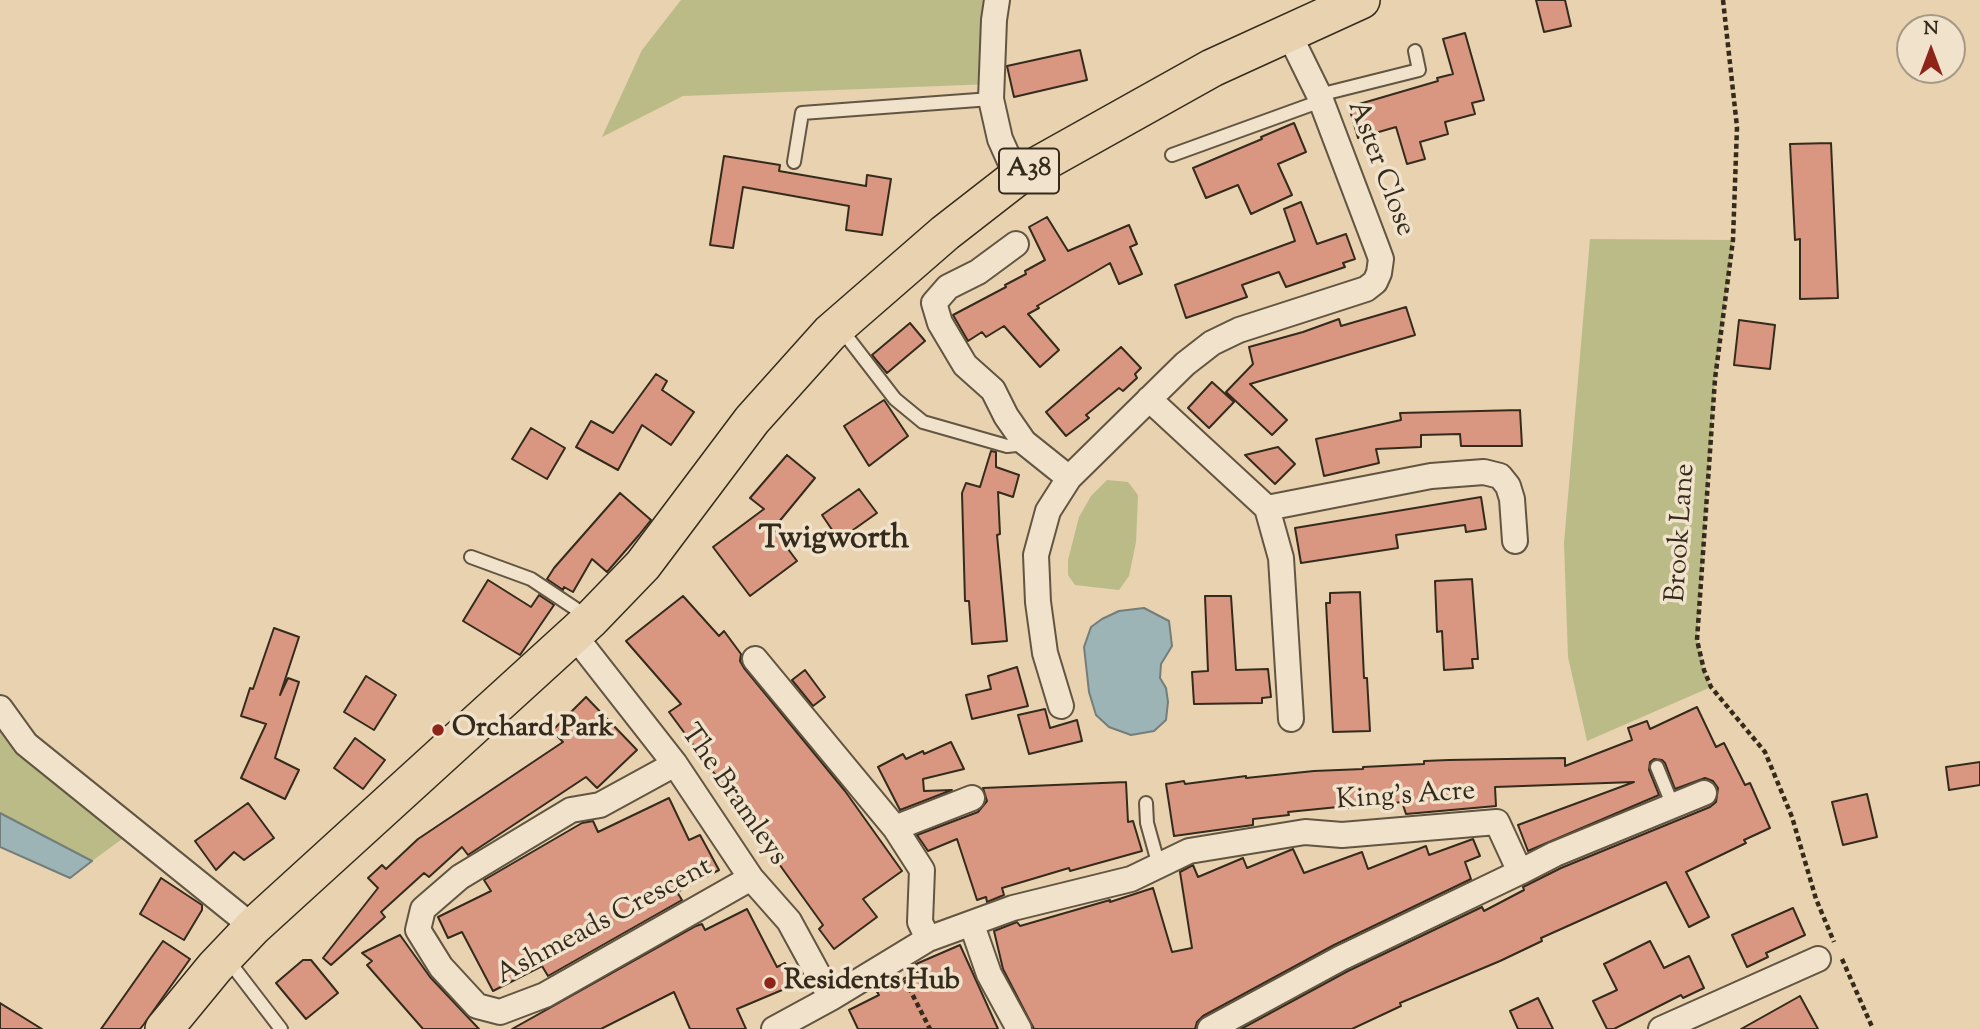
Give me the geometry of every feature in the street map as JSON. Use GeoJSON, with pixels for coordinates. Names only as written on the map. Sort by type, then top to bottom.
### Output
{"type":"FeatureCollection","features":[{"type":"Feature","properties":{"kind":"main road","name":"A38"},"geometry":{"type":"LineString","coordinates":[[164,1029],[253,927],[582,627],[643,565],[752,420],[838,326],[945,233],[1017,177],[1212,68],[1362,0]]}},
{"type":"Feature","properties":{"kind":"street"},"geometry":{"type":"LineString","coordinates":[[997,0],[991,99],[1000,139],[1017,177]]}},
{"type":"Feature","properties":{"kind":"street","name":"Aster Close"},"geometry":{"type":"LineString","coordinates":[[1062,693],[1045,653],[1038,602],[1036,555],[1048,511],[1069,478],[1185,364],[1212,343],[1239,330],[1366,289],[1375,282],[1379,273],[1381,259],[1377,248],[1320,98],[1289,34]]}},
{"type":"Feature","properties":{"kind":"street"},"geometry":{"type":"LineString","coordinates":[[1016,244],[978,272],[948,287],[934,303],[940,323],[965,365],[993,390],[1006,416],[1026,444],[1069,478]]}},
{"type":"Feature","properties":{"kind":"street"},"geometry":{"type":"LineString","coordinates":[[1149,398],[1267,508],[1281,558],[1291,719]]}},
{"type":"Feature","properties":{"kind":"street"},"geometry":{"type":"LineString","coordinates":[[1267,508],[1431,477],[1484,472],[1500,477],[1508,486],[1512,499],[1515,541]]}},
{"type":"Feature","properties":{"kind":"street","name":"The Bramleys"},"geometry":{"type":"LineString","coordinates":[[582,627],[751,878],[789,921],[831,998]]}},
{"type":"Feature","properties":{"kind":"street"},"geometry":{"type":"LineString","coordinates":[[755,659],[895,828],[922,870],[920,922],[928,939]]}},
{"type":"Feature","properties":{"kind":"street"},"geometry":{"type":"LineString","coordinates":[[0,708],[26,744],[253,927]]}},
{"type":"Feature","properties":{"kind":"street","name":"Ashmeads Crescent"},"geometry":{"type":"LineString","coordinates":[[675,764],[600,805],[571,810],[460,877],[423,909],[418,930],[441,967],[477,1006],[500,1012],[545,995],[751,878]]}},
{"type":"Feature","properties":{"kind":"street"},"geometry":{"type":"LineString","coordinates":[[1210,1029],[1341,958],[1555,854],[1704,793]]}},
{"type":"Feature","properties":{"kind":"street"},"geometry":{"type":"LineString","coordinates":[[895,828],[972,798]]}},
{"type":"Feature","properties":{"kind":"street","name":"King's Acre"},"geometry":{"type":"LineString","coordinates":[[1159,866],[1189,851],[1305,832],[1342,835],[1497,822],[1520,872]]}},
{"type":"Feature","properties":{"kind":"street"},"geometry":{"type":"LineString","coordinates":[[774,1029],[808,1021],[831,998],[928,939],[1013,908],[1131,879],[1159,866]]}},
{"type":"Feature","properties":{"kind":"street"},"geometry":{"type":"LineString","coordinates":[[972,925],[989,974],[1019,1029]]}},
{"type":"Feature","properties":{"kind":"street"},"geometry":{"type":"LineString","coordinates":[[1661,1029],[1818,959]]}},
{"type":"Feature","properties":{"kind":"lane"},"geometry":{"type":"LineString","coordinates":[[1172,155],[1320,98],[1419,69],[1415,51]]}},
{"type":"Feature","properties":{"kind":"lane"},"geometry":{"type":"LineString","coordinates":[[794,162],[802,113],[991,99]]}},
{"type":"Feature","properties":{"kind":"lane"},"geometry":{"type":"LineString","coordinates":[[838,326],[895,398],[923,422],[1007,446],[1026,444]]}},
{"type":"Feature","properties":{"kind":"lane"},"geometry":{"type":"LineString","coordinates":[[471,557],[530,579],[582,627]]}},
{"type":"Feature","properties":{"kind":"lane"},"geometry":{"type":"LineString","coordinates":[[1657,767],[1673,806]]}},
{"type":"Feature","properties":{"kind":"lane"},"geometry":{"type":"LineString","coordinates":[[1146,803],[1147,822],[1159,866]]}},
{"type":"Feature","properties":{"kind":"lane"},"geometry":{"type":"LineString","coordinates":[[225,957],[281,1029]]}},
{"type":"Feature","properties":{"kind":"path","name":"Brook Lane"},"geometry":{"type":"LineString","coordinates":[[1723,0],[1737,127],[1734,228],[1715,380],[1697,640],[1704,670],[1712,687],[1765,752],[1792,817],[1816,899],[1872,1029]]}},
{"type":"Feature","properties":{"kind":"path"},"geometry":{"type":"LineString","coordinates":[[895,959],[930,1029]]}},
{"type":"Feature","properties":{"kind":"green space"},"geometry":{"type":"Polygon","coordinates":[[[681,0],[997,0],[991,84],[683,96],[602,137],[642,50],[681,0]]]}},
{"type":"Feature","properties":{"kind":"green space"},"geometry":{"type":"Polygon","coordinates":[[[1590,239],[1733,240],[1715,380],[1697,639],[1711,687],[1587,741],[1568,657],[1564,543],[1590,239]]]}},
{"type":"Feature","properties":{"kind":"green space"},"geometry":{"type":"Polygon","coordinates":[[[1107,480],[1128,482],[1138,495],[1136,542],[1129,576],[1119,590],[1075,585],[1068,575],[1068,560],[1079,517],[1091,496],[1107,480]]]}},
{"type":"Feature","properties":{"kind":"green space"},"geometry":{"type":"Polygon","coordinates":[[[0,708],[133,831],[92,861],[0,813],[0,708]]]}},
{"type":"Feature","properties":{"kind":"water"},"geometry":{"type":"Polygon","coordinates":[[[1144,608],[1169,621],[1172,646],[1161,664],[1160,678],[1166,688],[1168,702],[1166,720],[1154,731],[1131,735],[1109,727],[1096,715],[1089,692],[1084,647],[1091,627],[1102,619],[1119,611],[1144,608]]]}},
{"type":"Feature","properties":{"kind":"water"},"geometry":{"type":"Polygon","coordinates":[[[0,813],[92,861],[70,878],[0,847],[0,813]]]}},
{"type":"Feature","properties":{"kind":"building"},"geometry":{"type":"Polygon","coordinates":[[[1536,0],[1565,0],[1571,26],[1544,32],[1536,0]]]}},
{"type":"Feature","properties":{"kind":"building"},"geometry":{"type":"Polygon","coordinates":[[[1465,33],[1484,100],[1472,103],[1475,114],[1445,122],[1448,134],[1420,142],[1425,159],[1407,164],[1396,127],[1358,138],[1349,107],[1438,81],[1437,78],[1453,74],[1443,39],[1465,33]]]}},
{"type":"Feature","properties":{"kind":"building"},"geometry":{"type":"Polygon","coordinates":[[[1080,50],[1087,80],[1014,97],[1007,66],[1080,50]]]}},
{"type":"Feature","properties":{"kind":"building"},"geometry":{"type":"Polygon","coordinates":[[[1294,123],[1306,152],[1278,164],[1292,195],[1251,214],[1238,185],[1206,198],[1193,168],[1294,123]]]}},
{"type":"Feature","properties":{"kind":"building"},"geometry":{"type":"Polygon","coordinates":[[[1831,143],[1838,298],[1800,299],[1800,239],[1795,240],[1790,144],[1831,143]]]}},
{"type":"Feature","properties":{"kind":"building"},"geometry":{"type":"Polygon","coordinates":[[[724,156],[780,165],[779,171],[866,186],[867,175],[891,179],[882,235],[846,230],[849,206],[743,187],[733,248],[710,245],[724,156]]]}},
{"type":"Feature","properties":{"kind":"building"},"geometry":{"type":"Polygon","coordinates":[[[1301,202],[1317,244],[1346,234],[1355,259],[1343,263],[1345,267],[1286,287],[1279,272],[1242,285],[1247,297],[1186,318],[1175,285],[1295,241],[1284,209],[1301,202]]]}},
{"type":"Feature","properties":{"kind":"building"},"geometry":{"type":"Polygon","coordinates":[[[1047,217],[1068,251],[1129,225],[1137,244],[1130,247],[1142,274],[1119,284],[1110,263],[1028,314],[1059,350],[1040,367],[1004,326],[986,337],[982,332],[968,341],[953,315],[1006,287],[1005,285],[1026,274],[1025,271],[1045,260],[1029,227],[1047,217]]]}},
{"type":"Feature","properties":{"kind":"building"},"geometry":{"type":"Polygon","coordinates":[[[1406,307],[1415,335],[1250,384],[1287,420],[1272,435],[1226,392],[1253,364],[1249,347],[1339,319],[1341,326],[1406,307]]]}},
{"type":"Feature","properties":{"kind":"building"},"geometry":{"type":"Polygon","coordinates":[[[1739,320],[1775,325],[1770,369],[1734,365],[1739,320]]]}},
{"type":"Feature","properties":{"kind":"building"},"geometry":{"type":"Polygon","coordinates":[[[910,323],[925,341],[887,373],[872,355],[910,323]]]}},
{"type":"Feature","properties":{"kind":"building"},"geometry":{"type":"Polygon","coordinates":[[[1121,347],[1141,368],[1135,374],[1137,378],[1123,391],[1119,388],[1086,415],[1089,418],[1066,436],[1046,412],[1121,347]]]}},
{"type":"Feature","properties":{"kind":"building"},"geometry":{"type":"Polygon","coordinates":[[[656,374],[667,381],[662,390],[694,412],[671,445],[642,425],[618,470],[576,447],[591,421],[613,433],[656,374]]]}},
{"type":"Feature","properties":{"kind":"building"},"geometry":{"type":"Polygon","coordinates":[[[1212,382],[1234,402],[1209,428],[1188,408],[1212,382]]]}},
{"type":"Feature","properties":{"kind":"building"},"geometry":{"type":"Polygon","coordinates":[[[884,400],[908,436],[869,466],[844,426],[884,400]]]}},
{"type":"Feature","properties":{"kind":"building"},"geometry":{"type":"Polygon","coordinates":[[[1520,410],[1522,446],[1461,446],[1460,434],[1421,435],[1421,447],[1376,449],[1379,463],[1324,476],[1316,439],[1401,420],[1400,413],[1520,410]]]}},
{"type":"Feature","properties":{"kind":"building"},"geometry":{"type":"Polygon","coordinates":[[[531,428],[565,448],[547,479],[512,459],[531,428]]]}},
{"type":"Feature","properties":{"kind":"building"},"geometry":{"type":"Polygon","coordinates":[[[1278,447],[1295,464],[1275,484],[1245,455],[1278,447]]]}},
{"type":"Feature","properties":{"kind":"building"},"geometry":{"type":"Polygon","coordinates":[[[991,451],[996,452],[996,467],[1019,475],[1013,497],[998,492],[1000,534],[997,535],[1007,641],[972,644],[969,601],[965,601],[962,493],[966,483],[980,487],[991,451]]]}},
{"type":"Feature","properties":{"kind":"building"},"geometry":{"type":"Polygon","coordinates":[[[787,455],[815,478],[773,529],[797,561],[750,596],[713,547],[764,509],[750,498],[787,455]]]}},
{"type":"Feature","properties":{"kind":"building"},"geometry":{"type":"Polygon","coordinates":[[[859,489],[877,513],[839,540],[822,515],[859,489]]]}},
{"type":"Feature","properties":{"kind":"building"},"geometry":{"type":"Polygon","coordinates":[[[620,493],[651,520],[639,535],[607,572],[592,559],[573,592],[564,587],[563,590],[547,579],[554,568],[620,493]]]}},
{"type":"Feature","properties":{"kind":"building"},"geometry":{"type":"Polygon","coordinates":[[[1481,497],[1486,529],[1466,532],[1465,525],[1396,535],[1398,548],[1301,563],[1295,528],[1481,497]]]}},
{"type":"Feature","properties":{"kind":"building"},"geometry":{"type":"Polygon","coordinates":[[[1472,579],[1478,659],[1472,659],[1473,668],[1444,670],[1442,631],[1437,632],[1435,581],[1472,579]]]}},
{"type":"Feature","properties":{"kind":"building"},"geometry":{"type":"Polygon","coordinates":[[[488,580],[531,607],[539,595],[554,605],[520,655],[463,621],[488,580]]]}},
{"type":"Feature","properties":{"kind":"building"},"geometry":{"type":"Polygon","coordinates":[[[1360,592],[1364,678],[1367,678],[1370,731],[1333,732],[1326,603],[1330,603],[1330,593],[1360,592]]]}},
{"type":"Feature","properties":{"kind":"building"},"geometry":{"type":"Polygon","coordinates":[[[683,596],[719,636],[724,631],[741,654],[740,661],[744,668],[845,791],[902,871],[863,899],[877,917],[834,949],[819,929],[823,925],[669,712],[681,704],[626,641],[683,596]]]}},
{"type":"Feature","properties":{"kind":"building"},"geometry":{"type":"Polygon","coordinates":[[[1205,596],[1231,596],[1236,670],[1268,669],[1271,697],[1262,698],[1262,703],[1194,704],[1192,672],[1208,671],[1205,596]]]}},
{"type":"Feature","properties":{"kind":"building"},"geometry":{"type":"Polygon","coordinates":[[[274,628],[299,637],[280,695],[288,678],[299,682],[275,758],[299,770],[285,799],[241,778],[266,724],[241,716],[274,628]]]}},
{"type":"Feature","properties":{"kind":"building"},"geometry":{"type":"Polygon","coordinates":[[[1017,667],[1028,706],[972,719],[966,695],[991,689],[988,676],[1017,667]]]}},
{"type":"Feature","properties":{"kind":"building"},"geometry":{"type":"Polygon","coordinates":[[[805,670],[825,697],[813,706],[792,680],[805,670]]]}},
{"type":"Feature","properties":{"kind":"building"},"geometry":{"type":"Polygon","coordinates":[[[366,676],[396,695],[374,730],[344,712],[366,676]]]}},
{"type":"Feature","properties":{"kind":"building"},"geometry":{"type":"Polygon","coordinates":[[[586,697],[637,750],[597,788],[586,777],[468,855],[462,847],[429,877],[424,873],[381,912],[385,917],[331,965],[323,958],[378,888],[368,878],[382,865],[386,869],[418,839],[563,742],[552,731],[586,697]]]}},
{"type":"Feature","properties":{"kind":"building"},"geometry":{"type":"Polygon","coordinates":[[[1697,707],[1716,747],[1724,743],[1745,785],[1750,783],[1770,828],[1744,840],[1746,843],[1686,872],[1709,917],[1689,927],[1666,882],[1541,938],[1542,941],[1500,961],[1400,1003],[1401,1006],[1352,1029],[1241,1029],[1348,971],[1482,907],[1484,911],[1561,868],[1710,807],[1716,802],[1718,788],[1713,781],[1705,778],[1675,789],[1665,763],[1654,759],[1650,762],[1649,770],[1659,795],[1528,851],[1518,825],[1634,782],[1495,787],[1496,806],[1406,814],[1402,802],[1338,807],[1288,812],[1289,815],[1253,819],[1253,825],[1174,836],[1166,784],[1424,764],[1424,761],[1565,758],[1565,766],[1632,740],[1628,728],[1647,721],[1650,729],[1697,707]]]}},
{"type":"Feature","properties":{"kind":"building"},"geometry":{"type":"Polygon","coordinates":[[[1045,709],[1050,728],[1077,720],[1082,741],[1029,754],[1018,715],[1045,709]]]}},
{"type":"Feature","properties":{"kind":"building"},"geometry":{"type":"Polygon","coordinates":[[[355,738],[385,760],[363,789],[334,768],[355,738]]]}},
{"type":"Feature","properties":{"kind":"building"},"geometry":{"type":"Polygon","coordinates":[[[951,742],[964,769],[923,779],[924,791],[952,790],[900,810],[878,767],[903,754],[906,759],[951,742]]]}},
{"type":"Feature","properties":{"kind":"building"},"geometry":{"type":"Polygon","coordinates":[[[1980,762],[1980,785],[1949,790],[1946,767],[1980,762]]]}},
{"type":"Feature","properties":{"kind":"building"},"geometry":{"type":"Polygon","coordinates":[[[1126,782],[1128,822],[1133,821],[1142,851],[1070,871],[1069,868],[1002,888],[1004,895],[987,902],[986,897],[977,900],[957,839],[928,851],[917,835],[978,812],[987,801],[983,788],[1126,782]]]}},
{"type":"Feature","properties":{"kind":"building"},"geometry":{"type":"Polygon","coordinates":[[[1867,794],[1877,837],[1843,845],[1832,802],[1867,794]]]}},
{"type":"Feature","properties":{"kind":"building"},"geometry":{"type":"Polygon","coordinates":[[[669,798],[689,840],[700,835],[719,870],[677,892],[682,900],[548,976],[542,966],[493,991],[462,932],[448,938],[438,917],[491,891],[484,880],[582,823],[593,821],[598,832],[669,798]]]}},
{"type":"Feature","properties":{"kind":"building"},"geometry":{"type":"Polygon","coordinates":[[[248,803],[274,838],[244,860],[234,852],[216,870],[195,841],[248,803]]]}},
{"type":"Feature","properties":{"kind":"building"},"geometry":{"type":"Polygon","coordinates":[[[1473,839],[1480,856],[1465,862],[1471,879],[1334,945],[1203,1016],[1195,1029],[1034,1029],[1003,969],[994,931],[1017,922],[1020,926],[1153,888],[1172,952],[1192,948],[1180,872],[1193,865],[1198,877],[1243,858],[1247,868],[1293,849],[1304,873],[1362,852],[1368,869],[1426,846],[1429,855],[1473,839]]]}},
{"type":"Feature","properties":{"kind":"building"},"geometry":{"type":"Polygon","coordinates":[[[161,878],[202,905],[202,910],[184,940],[140,914],[161,878]]]}},
{"type":"Feature","properties":{"kind":"building"},"geometry":{"type":"Polygon","coordinates":[[[1793,908],[1805,935],[1766,953],[1768,957],[1747,967],[1732,935],[1793,908]]]}},
{"type":"Feature","properties":{"kind":"building"},"geometry":{"type":"Polygon","coordinates":[[[747,909],[777,967],[785,963],[794,985],[737,1009],[746,1029],[690,1029],[674,992],[601,1029],[512,1029],[696,926],[702,924],[705,930],[747,909]]]}},
{"type":"Feature","properties":{"kind":"building"},"geometry":{"type":"Polygon","coordinates":[[[400,935],[430,977],[479,1029],[423,1029],[367,965],[372,961],[362,953],[400,935]]]}},
{"type":"Feature","properties":{"kind":"building"},"geometry":{"type":"Polygon","coordinates":[[[163,941],[190,959],[140,1029],[101,1029],[163,941]]]}},
{"type":"Feature","properties":{"kind":"building"},"geometry":{"type":"Polygon","coordinates":[[[1650,941],[1664,968],[1689,956],[1704,988],[1683,998],[1681,995],[1614,1029],[1607,1029],[1593,1001],[1617,990],[1604,964],[1650,941]]]}},
{"type":"Feature","properties":{"kind":"building"},"geometry":{"type":"Polygon","coordinates":[[[960,945],[998,1029],[858,1029],[849,1010],[919,971],[916,964],[960,945]]]}},
{"type":"Feature","properties":{"kind":"building"},"geometry":{"type":"Polygon","coordinates":[[[303,960],[311,960],[338,993],[306,1019],[276,983],[303,960]]]}},
{"type":"Feature","properties":{"kind":"building"},"geometry":{"type":"Polygon","coordinates":[[[1800,996],[1818,1029],[1741,1029],[1800,996]]]}},
{"type":"Feature","properties":{"kind":"building"},"geometry":{"type":"Polygon","coordinates":[[[1538,998],[1553,1029],[1518,1029],[1510,1011],[1538,998]]]}},
{"type":"Feature","properties":{"kind":"building"},"geometry":{"type":"Polygon","coordinates":[[[0,1003],[42,1029],[0,1029],[0,1003]]]}},
{"type":"Feature","properties":{"kind":"place","name":"Orchard Park"},"geometry":{"type":"Point","coordinates":[438,730]}},
{"type":"Feature","properties":{"kind":"place","name":"Residents Hub"},"geometry":{"type":"Point","coordinates":[770,983]}},
{"type":"Feature","properties":{"kind":"district","name":"Twigworth"},"geometry":{"type":"Point","coordinates":[834,542]}}]}
